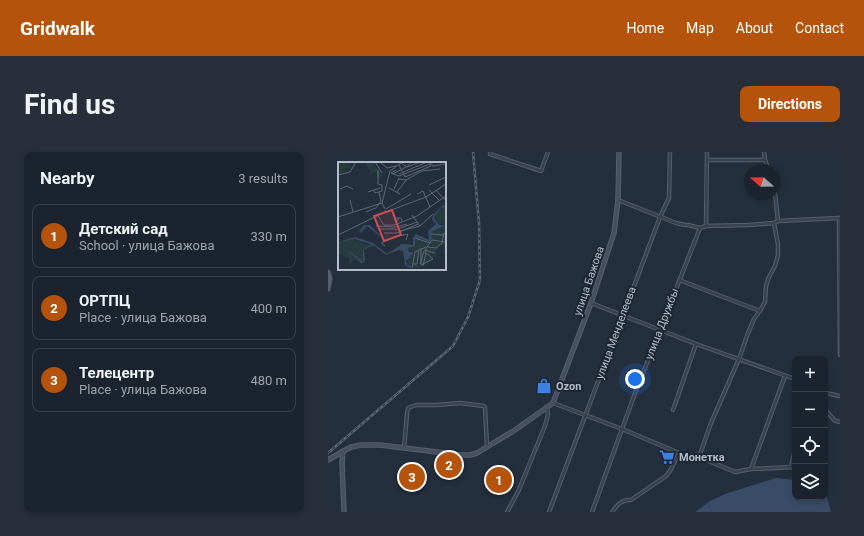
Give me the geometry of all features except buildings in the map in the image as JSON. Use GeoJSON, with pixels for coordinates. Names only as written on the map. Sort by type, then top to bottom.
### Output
{"type":"FeatureCollection","features":[{"type":"Feature","properties":{"kind":"main road","name":"улица Бажова"},"geometry":{"type":"LineString","coordinates":[[553,403],[591,303],[614,233],[618,200],[619,152]]}},
{"type":"Feature","properties":{"kind":"main road"},"geometry":{"type":"LineString","coordinates":[[328,272],[330,283],[328,289]]}},
{"type":"Feature","properties":{"kind":"main road"},"geometry":{"type":"LineString","coordinates":[[328,460],[351,447],[362,445],[380,445],[404,449],[470,455],[487,447],[553,403]]}},
{"type":"Feature","properties":{"kind":"main road"},"geometry":{"type":"LineString","coordinates":[[343,451],[344,512]]}},
{"type":"Feature","properties":{"kind":"street"},"geometry":{"type":"LineString","coordinates":[[491,152],[490,154],[542,171],[548,152]]}},
{"type":"Feature","properties":{"kind":"street","name":"улица Менделеева"},"geometry":{"type":"LineString","coordinates":[[549,512],[622,316],[660,217],[669,198],[670,152]]}},
{"type":"Feature","properties":{"kind":"street"},"geometry":{"type":"LineString","coordinates":[[706,226],[707,152]]}},
{"type":"Feature","properties":{"kind":"street"},"geometry":{"type":"LineString","coordinates":[[764,152],[767,164]]}},
{"type":"Feature","properties":{"kind":"street"},"geometry":{"type":"LineString","coordinates":[[707,160],[765,160]]}},
{"type":"Feature","properties":{"kind":"street"},"geometry":{"type":"LineString","coordinates":[[618,200],[676,223],[700,228],[706,226],[749,225],[774,223],[778,221],[839,218],[840,355]]}},
{"type":"Feature","properties":{"kind":"street"},"geometry":{"type":"LineString","coordinates":[[776,200],[778,221]]}},
{"type":"Feature","properties":{"kind":"street"},"geometry":{"type":"LineString","coordinates":[[698,460],[711,423],[739,359],[754,319],[765,302],[766,286],[778,255],[778,244],[774,223]]}},
{"type":"Feature","properties":{"kind":"street","name":"улица Дружбы"},"geometry":{"type":"LineString","coordinates":[[592,512],[622,429],[700,228]]}},
{"type":"Feature","properties":{"kind":"street"},"geometry":{"type":"LineString","coordinates":[[679,280],[760,310]]}},
{"type":"Feature","properties":{"kind":"street"},"geometry":{"type":"LineString","coordinates":[[591,303],[696,344],[792,378]]}},
{"type":"Feature","properties":{"kind":"street"},"geometry":{"type":"LineString","coordinates":[[673,410],[696,344]]}},
{"type":"Feature","properties":{"kind":"street"},"geometry":{"type":"LineString","coordinates":[[751,470],[785,376]]}},
{"type":"Feature","properties":{"kind":"street"},"geometry":{"type":"LineString","coordinates":[[828,394],[840,396]]}},
{"type":"Feature","properties":{"kind":"street"},"geometry":{"type":"LineString","coordinates":[[404,449],[406,414],[408,408],[416,405],[460,403],[484,406],[487,447]]}},
{"type":"Feature","properties":{"kind":"street"},"geometry":{"type":"LineString","coordinates":[[553,403],[622,429],[679,454],[698,460],[704,459],[735,472],[791,466],[792,462]]}},
{"type":"Feature","properties":{"kind":"street"},"geometry":{"type":"LineString","coordinates":[[507,512],[518,492],[545,426],[548,415],[547,407]]}},
{"type":"Feature","properties":{"kind":"street"},"geometry":{"type":"LineString","coordinates":[[828,413],[834,420],[840,422]]}},
{"type":"Feature","properties":{"kind":"street"},"geometry":{"type":"LineString","coordinates":[[612,512],[617,505],[626,499],[631,500],[666,476],[679,454]]}},
{"type":"Feature","properties":{"kind":"water"},"geometry":{"type":"Polygon","coordinates":[[[776,478],[792,480],[792,500],[828,500],[831,511],[695,512],[710,501],[725,494],[776,478]]]}},
{"type":"Feature","properties":{"kind":"railway"},"geometry":{"type":"LineString","coordinates":[[328,453],[453,346],[468,317],[480,280],[479,223],[473,152]]}},
{"type":"Feature","properties":{"kind":"place","name":"Ozon"},"geometry":{"type":"Point","coordinates":[544,386]}},
{"type":"Feature","properties":{"kind":"place","name":"Монетка"},"geometry":{"type":"Point","coordinates":[667,457]}},
{"type":"Feature","properties":{"kind":"place","name":"ОРТПЦ"},"geometry":{"type":"Point","coordinates":[449,465]}},
{"type":"Feature","properties":{"kind":"place","name":"Телецентр"},"geometry":{"type":"Point","coordinates":[412,477]}},
{"type":"Feature","properties":{"kind":"place","name":"Детский сад"},"geometry":{"type":"Point","coordinates":[499,480]}}]}
